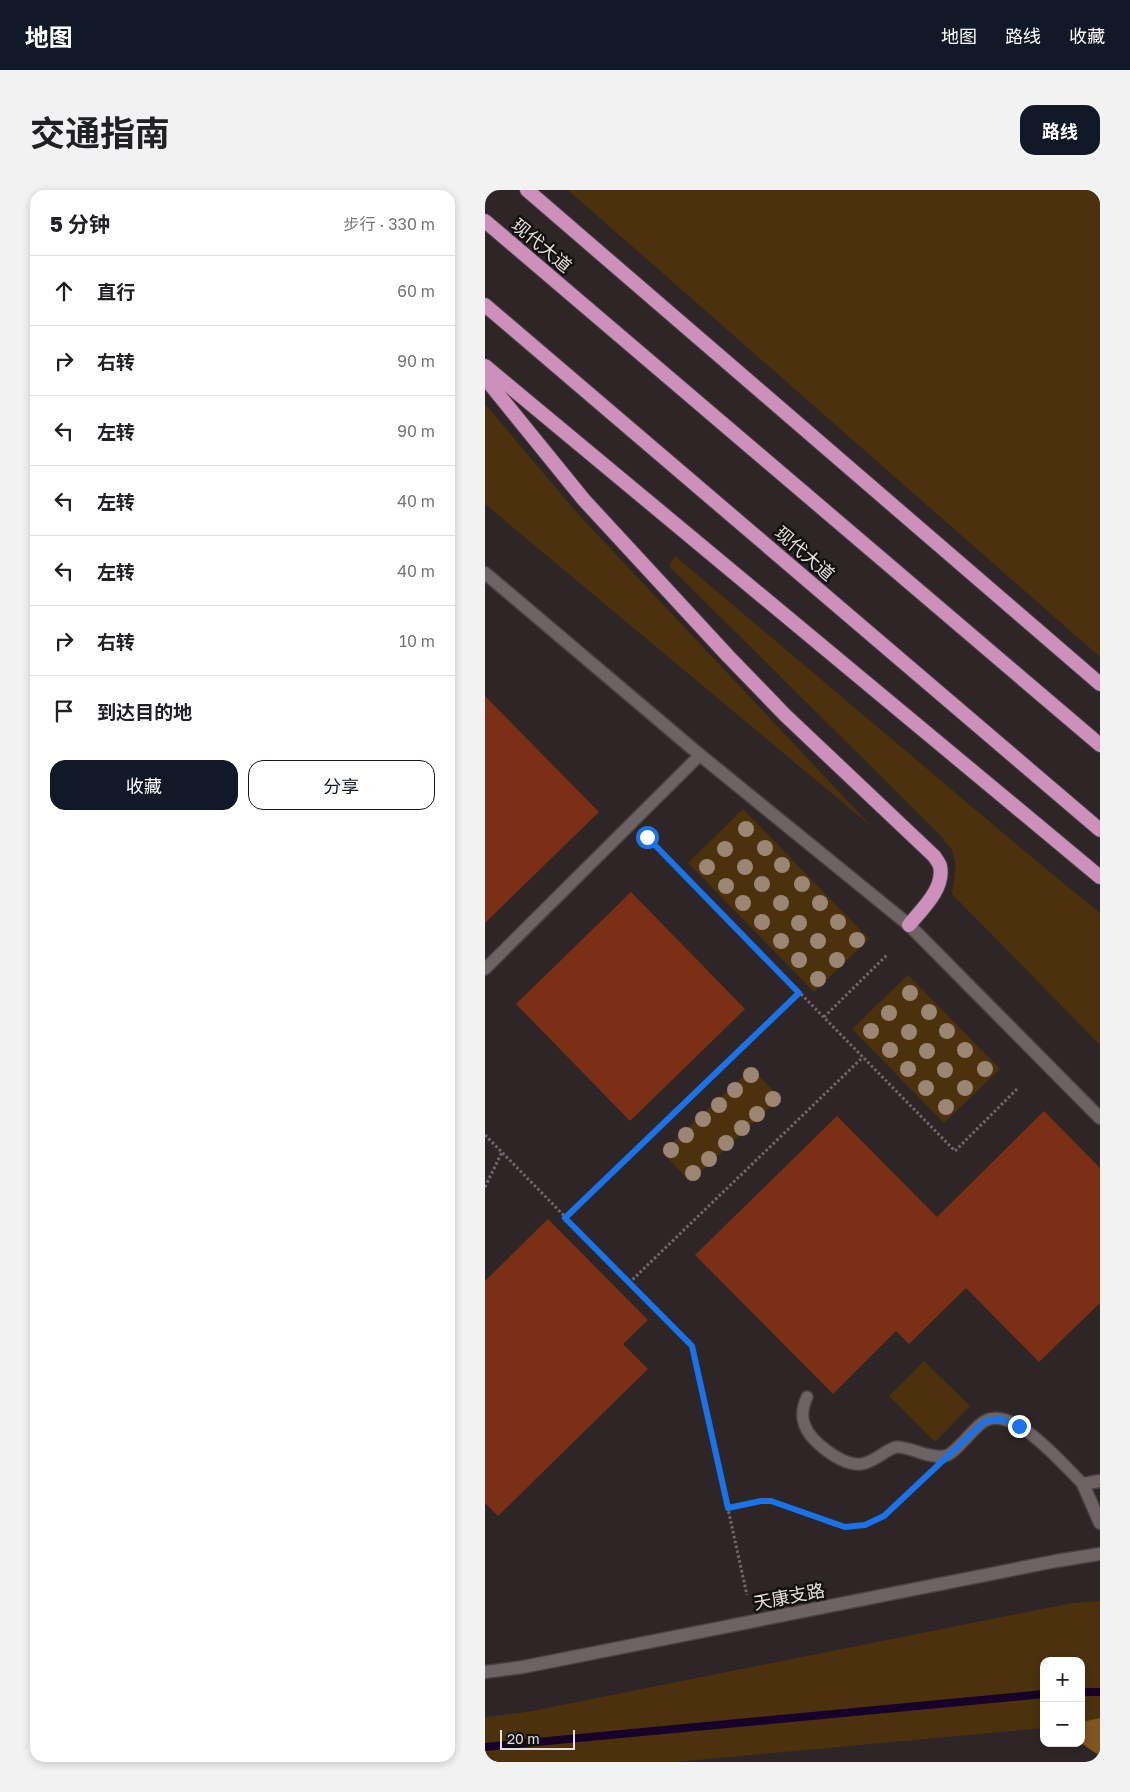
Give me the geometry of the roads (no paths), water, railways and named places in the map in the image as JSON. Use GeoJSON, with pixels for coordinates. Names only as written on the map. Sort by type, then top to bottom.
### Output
{"type":"FeatureCollection","features":[{"type":"Feature","properties":{"kind":"highway"},"geometry":{"type":"LineString","coordinates":[[527,190],[1100,684]]}},
{"type":"Feature","properties":{"kind":"highway","name":"现代大道"},"geometry":{"type":"LineString","coordinates":[[485,221],[1100,745]]}},
{"type":"Feature","properties":{"kind":"highway","name":"现代大道"},"geometry":{"type":"LineString","coordinates":[[485,305],[1100,830]]}},
{"type":"Feature","properties":{"kind":"highway"},"geometry":{"type":"LineString","coordinates":[[485,366],[1100,877]]}},
{"type":"Feature","properties":{"kind":"highway"},"geometry":{"type":"LineString","coordinates":[[485,378],[584,500],[728,656],[785,715],[935,856],[940,867],[940,878],[935,892],[909,925]]}},
{"type":"Feature","properties":{"kind":"street"},"geometry":{"type":"LineString","coordinates":[[485,573],[700,755],[909,925],[1100,1118]]}},
{"type":"Feature","properties":{"kind":"street"},"geometry":{"type":"LineString","coordinates":[[1100,1480],[1083,1484],[1100,1523]]}},
{"type":"Feature","properties":{"kind":"street","name":"天康支路"},"geometry":{"type":"LineString","coordinates":[[485,1672],[523,1667],[1056,1561],[1100,1554]]}},
{"type":"Feature","properties":{"kind":"lane"},"geometry":{"type":"LineString","coordinates":[[485,969],[700,755]]}},
{"type":"Feature","properties":{"kind":"lane"},"geometry":{"type":"LineString","coordinates":[[807,1397],[802,1412],[807,1432],[831,1455],[841,1461],[851,1464],[870,1462],[896,1447],[935,1456],[948,1455],[985,1421],[1001,1419],[1010,1421],[1029,1432],[1083,1484]]}},
{"type":"Feature","properties":{"kind":"waterway"},"geometry":{"type":"LineString","coordinates":[[1085,1692],[1100,1692]]}},
{"type":"Feature","properties":{"kind":"waterway"},"geometry":{"type":"LineString","coordinates":[[485,1747],[1040,1694]]}}]}
